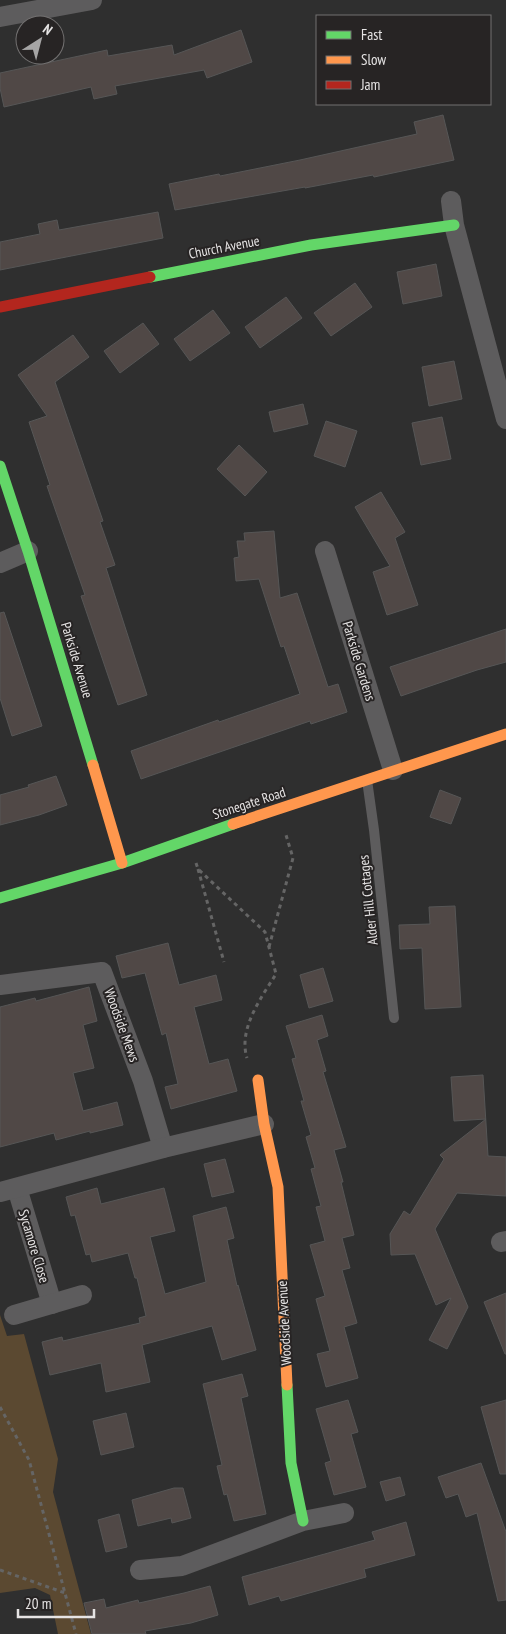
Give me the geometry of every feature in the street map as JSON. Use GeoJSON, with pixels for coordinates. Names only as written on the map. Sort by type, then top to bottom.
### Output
{"type":"FeatureCollection","features":[{"type":"Feature","properties":{"kind":"street"},"geometry":{"type":"LineString","coordinates":[[0,17],[92,0]]}},
{"type":"Feature","properties":{"kind":"street"},"geometry":{"type":"LineString","coordinates":[[451,201],[454,225],[504,407]]}},
{"type":"Feature","properties":{"kind":"street","name":"Church Avenue"},"geometry":{"type":"LineString","coordinates":[[0,307],[311,244],[454,225]]}},
{"type":"Feature","properties":{"kind":"street","name":"Parkside Avenue"},"geometry":{"type":"LineString","coordinates":[[0,466],[28,551],[122,863]]}},
{"type":"Feature","properties":{"kind":"street"},"geometry":{"type":"LineString","coordinates":[[0,564],[28,551]]}},
{"type":"Feature","properties":{"kind":"street","name":"Parkside Gardens"},"geometry":{"type":"LineString","coordinates":[[325,551],[394,770]]}},
{"type":"Feature","properties":{"kind":"street","name":"Stonegate Road"},"geometry":{"type":"LineString","coordinates":[[0,898],[122,863],[188,839],[506,734]]}},
{"type":"Feature","properties":{"kind":"street","name":"Woodside Mews"},"geometry":{"type":"LineString","coordinates":[[0,985],[102,972],[143,1081],[163,1148]]}},
{"type":"Feature","properties":{"kind":"street","name":"Woodside Avenue"},"geometry":{"type":"LineString","coordinates":[[258,1080],[264,1124],[278,1187],[291,1463],[303,1521]]}},
{"type":"Feature","properties":{"kind":"street"},"geometry":{"type":"LineString","coordinates":[[8,1190],[163,1148],[264,1124]]}},
{"type":"Feature","properties":{"kind":"street","name":"Sycamore Close"},"geometry":{"type":"LineString","coordinates":[[8,1190],[52,1304]]}},
{"type":"Feature","properties":{"kind":"street"},"geometry":{"type":"LineString","coordinates":[[14,1315],[82,1295]]}},
{"type":"Feature","properties":{"kind":"street"},"geometry":{"type":"LineString","coordinates":[[140,1570],[182,1566],[303,1521],[344,1514]]}},
{"type":"Feature","properties":{"kind":"lane","name":"Alder Hill Cottages"},"geometry":{"type":"LineString","coordinates":[[367,779],[379,869],[394,1018]]}},
{"type":"Feature","properties":{"kind":"path"},"geometry":{"type":"LineString","coordinates":[[269,947],[293,858],[278,809]]}},
{"type":"Feature","properties":{"kind":"path"},"geometry":{"type":"LineString","coordinates":[[188,839],[224,962]]}},
{"type":"Feature","properties":{"kind":"path"},"geometry":{"type":"LineString","coordinates":[[198,869],[265,932],[276,974],[248,1022],[244,1050],[250,1068],[258,1080]]}},
{"type":"Feature","properties":{"kind":"path"},"geometry":{"type":"LineString","coordinates":[[0,1407],[29,1460],[76,1634]]}},
{"type":"Feature","properties":{"kind":"path"},"geometry":{"type":"LineString","coordinates":[[0,1570],[65,1593]]}},
{"type":"Feature","properties":{"kind":"shaded area"},"geometry":{"type":"Polygon","coordinates":[[[0,1315],[7,1336],[24,1334],[58,1459],[53,1492],[91,1634],[58,1634],[50,1595],[35,1588],[0,1593],[0,1315]]]}},
{"type":"Feature","properties":{"kind":"building"},"geometry":{"type":"Polygon","coordinates":[[[241,30],[252,62],[207,78],[204,70],[115,86],[117,94],[94,99],[91,87],[4,107],[0,88],[0,73],[37,65],[65,65],[65,59],[107,50],[108,56],[172,45],[174,55],[241,30]]]}},
{"type":"Feature","properties":{"kind":"building"},"geometry":{"type":"Polygon","coordinates":[[[443,115],[454,160],[374,177],[373,175],[175,210],[169,184],[300,160],[417,134],[414,122],[443,115]]]}},
{"type":"Feature","properties":{"kind":"building"},"geometry":{"type":"Polygon","coordinates":[[[158,212],[163,238],[0,270],[0,242],[40,234],[38,224],[57,220],[59,230],[158,212]]]}},
{"type":"Feature","properties":{"kind":"building"},"geometry":{"type":"Polygon","coordinates":[[[436,264],[442,296],[403,304],[397,272],[436,264]]]}},
{"type":"Feature","properties":{"kind":"building"},"geometry":{"type":"Polygon","coordinates":[[[355,283],[372,307],[331,336],[314,313],[355,283]]]}},
{"type":"Feature","properties":{"kind":"building"},"geometry":{"type":"Polygon","coordinates":[[[286,297],[302,318],[260,348],[245,327],[286,297]]]}},
{"type":"Feature","properties":{"kind":"building"},"geometry":{"type":"Polygon","coordinates":[[[213,310],[230,333],[190,361],[174,339],[213,310]]]}},
{"type":"Feature","properties":{"kind":"building"},"geometry":{"type":"Polygon","coordinates":[[[143,323],[159,344],[120,373],[104,351],[143,323]]]}},
{"type":"Feature","properties":{"kind":"building"},"geometry":{"type":"Polygon","coordinates":[[[73,335],[89,357],[55,382],[103,521],[100,522],[115,565],[106,568],[147,695],[118,705],[81,596],[85,595],[47,486],[50,485],[29,422],[47,416],[18,375],[73,335]]]}},
{"type":"Feature","properties":{"kind":"building"},"geometry":{"type":"Polygon","coordinates":[[[454,361],[462,399],[429,406],[422,367],[454,361]]]}},
{"type":"Feature","properties":{"kind":"building"},"geometry":{"type":"Polygon","coordinates":[[[303,404],[308,424],[274,432],[269,412],[303,404]]]}},
{"type":"Feature","properties":{"kind":"building"},"geometry":{"type":"Polygon","coordinates":[[[442,417],[451,459],[421,465],[412,423],[442,417]]]}},
{"type":"Feature","properties":{"kind":"building"},"geometry":{"type":"Polygon","coordinates":[[[326,421],[357,431],[345,467],[314,456],[326,421]]]}},
{"type":"Feature","properties":{"kind":"building"},"geometry":{"type":"Polygon","coordinates":[[[239,445],[267,472],[245,496],[217,469],[239,445]]]}},
{"type":"Feature","properties":{"kind":"building"},"geometry":{"type":"Polygon","coordinates":[[[381,492],[405,532],[395,538],[418,605],[387,615],[373,572],[390,566],[355,507],[381,492]]]}},
{"type":"Feature","properties":{"kind":"building"},"geometry":{"type":"Polygon","coordinates":[[[274,531],[280,598],[297,593],[328,687],[338,684],[347,712],[311,724],[310,721],[141,779],[131,751],[218,720],[219,722],[300,694],[284,646],[281,647],[259,579],[236,581],[234,558],[239,557],[237,541],[245,541],[244,533],[274,531]]]}},
{"type":"Feature","properties":{"kind":"building"},"geometry":{"type":"Polygon","coordinates":[[[4,612],[42,726],[12,736],[0,698],[0,613],[4,612]]]}},
{"type":"Feature","properties":{"kind":"building"},"geometry":{"type":"Polygon","coordinates":[[[506,629],[506,662],[401,696],[390,667],[506,629]]]}},
{"type":"Feature","properties":{"kind":"building"},"geometry":{"type":"Polygon","coordinates":[[[56,776],[67,805],[39,815],[0,825],[0,795],[29,787],[28,785],[56,776]]]}},
{"type":"Feature","properties":{"kind":"building"},"geometry":{"type":"Polygon","coordinates":[[[440,790],[461,798],[451,824],[430,817],[440,790]]]}},
{"type":"Feature","properties":{"kind":"building"},"geometry":{"type":"Polygon","coordinates":[[[455,906],[461,1007],[425,1009],[422,948],[400,949],[399,925],[430,924],[429,907],[455,906]]]}},
{"type":"Feature","properties":{"kind":"building"},"geometry":{"type":"Polygon","coordinates":[[[168,943],[179,985],[216,975],[222,1000],[194,1007],[209,1064],[228,1059],[237,1091],[171,1109],[165,1087],[178,1084],[166,1033],[162,1035],[145,973],[122,978],[116,956],[168,943]]]}},
{"type":"Feature","properties":{"kind":"building"},"geometry":{"type":"Polygon","coordinates":[[[323,968],[333,1001],[309,1008],[300,975],[323,968]]]}},
{"type":"Feature","properties":{"kind":"building"},"geometry":{"type":"Polygon","coordinates":[[[89,987],[97,1021],[83,1025],[94,1068],[73,1073],[83,1111],[117,1102],[123,1125],[56,1140],[54,1133],[0,1147],[0,1007],[35,998],[36,1001],[89,987]]]}},
{"type":"Feature","properties":{"kind":"building"},"geometry":{"type":"Polygon","coordinates":[[[322,1015],[328,1036],[317,1040],[326,1071],[323,1072],[346,1147],[334,1150],[354,1235],[342,1238],[350,1268],[342,1270],[357,1323],[344,1327],[358,1378],[326,1387],[317,1354],[330,1351],[316,1299],[325,1296],[310,1245],[325,1241],[316,1207],[321,1206],[311,1169],[315,1168],[306,1137],[311,1135],[292,1059],[296,1058],[286,1026],[322,1015]]]}},
{"type":"Feature","properties":{"kind":"building"},"geometry":{"type":"Polygon","coordinates":[[[483,1075],[486,1119],[454,1121],[451,1077],[483,1075]]]}},
{"type":"Feature","properties":{"kind":"building"},"geometry":{"type":"Polygon","coordinates":[[[486,1119],[488,1156],[506,1157],[506,1196],[457,1193],[435,1229],[468,1307],[447,1349],[429,1340],[451,1298],[436,1305],[415,1254],[391,1255],[390,1234],[404,1211],[410,1215],[444,1159],[440,1155],[486,1119]]]}},
{"type":"Feature","properties":{"kind":"building"},"geometry":{"type":"Polygon","coordinates":[[[225,1159],[234,1192],[212,1197],[204,1164],[225,1159]]]}},
{"type":"Feature","properties":{"kind":"building"},"geometry":{"type":"Polygon","coordinates":[[[97,1188],[101,1204],[164,1188],[175,1231],[150,1237],[165,1294],[206,1282],[193,1216],[226,1207],[234,1238],[227,1240],[237,1286],[256,1350],[222,1360],[212,1326],[142,1345],[150,1382],[106,1392],[101,1363],[50,1375],[42,1342],[62,1337],[63,1341],[140,1323],[139,1318],[146,1316],[137,1278],[135,1278],[128,1253],[92,1262],[90,1254],[86,1255],[75,1215],[71,1216],[66,1197],[97,1188]]]}},
{"type":"Feature","properties":{"kind":"building"},"geometry":{"type":"Polygon","coordinates":[[[506,1293],[506,1354],[505,1354],[484,1302],[506,1293]]]}},
{"type":"Feature","properties":{"kind":"building"},"geometry":{"type":"Polygon","coordinates":[[[242,1374],[248,1396],[241,1398],[266,1514],[234,1521],[227,1494],[224,1495],[217,1466],[222,1465],[203,1384],[242,1374]]]}},
{"type":"Feature","properties":{"kind":"building"},"geometry":{"type":"Polygon","coordinates":[[[348,1400],[358,1432],[351,1434],[366,1487],[334,1495],[325,1463],[331,1461],[316,1409],[348,1400]]]}},
{"type":"Feature","properties":{"kind":"building"},"geometry":{"type":"Polygon","coordinates":[[[506,1400],[506,1474],[500,1474],[481,1407],[506,1400]]]}},
{"type":"Feature","properties":{"kind":"building"},"geometry":{"type":"Polygon","coordinates":[[[126,1413],[134,1447],[101,1455],[93,1421],[126,1413]]]}},
{"type":"Feature","properties":{"kind":"building"},"geometry":{"type":"Polygon","coordinates":[[[481,1463],[506,1532],[506,1600],[498,1601],[477,1513],[466,1517],[458,1494],[446,1498],[438,1477],[481,1463]]]}},
{"type":"Feature","properties":{"kind":"building"},"geometry":{"type":"Polygon","coordinates":[[[400,1477],[405,1495],[386,1501],[380,1482],[400,1477]]]}},
{"type":"Feature","properties":{"kind":"building"},"geometry":{"type":"Polygon","coordinates":[[[174,1488],[183,1488],[191,1518],[172,1523],[171,1518],[138,1526],[132,1500],[174,1488]]]}},
{"type":"Feature","properties":{"kind":"building"},"geometry":{"type":"Polygon","coordinates":[[[119,1514],[127,1547],[106,1552],[98,1520],[119,1514]]]}},
{"type":"Feature","properties":{"kind":"building"},"geometry":{"type":"Polygon","coordinates":[[[406,1522],[415,1555],[364,1569],[366,1577],[281,1601],[279,1596],[249,1605],[242,1577],[375,1540],[372,1532],[406,1522]]]}},
{"type":"Feature","properties":{"kind":"building"},"geometry":{"type":"Polygon","coordinates":[[[210,1586],[218,1615],[191,1623],[145,1631],[146,1634],[92,1634],[84,1603],[104,1599],[106,1608],[138,1600],[139,1603],[210,1586]]]}},
{"type":"Feature","properties":{"kind":"traffic: fast"},"geometry":{"type":"LineString","coordinates":[[150,277],[311,245],[454,225]]}},
{"type":"Feature","properties":{"kind":"traffic: fast"},"geometry":{"type":"LineString","coordinates":[[0,466],[93,765]]}},
{"type":"Feature","properties":{"kind":"traffic: fast"},"geometry":{"type":"LineString","coordinates":[[0,898],[122,863],[233,824]]}},
{"type":"Feature","properties":{"kind":"traffic: fast"},"geometry":{"type":"LineString","coordinates":[[287,1385],[291,1463],[303,1521]]}},
{"type":"Feature","properties":{"kind":"traffic: slow"},"geometry":{"type":"LineString","coordinates":[[233,824],[506,734]]}},
{"type":"Feature","properties":{"kind":"traffic: slow"},"geometry":{"type":"LineString","coordinates":[[93,765],[122,863]]}},
{"type":"Feature","properties":{"kind":"traffic: slow"},"geometry":{"type":"LineString","coordinates":[[258,1080],[264,1124],[278,1187],[287,1385]]}},
{"type":"Feature","properties":{"kind":"traffic: jam"},"geometry":{"type":"LineString","coordinates":[[0,307],[150,277]]}}]}
